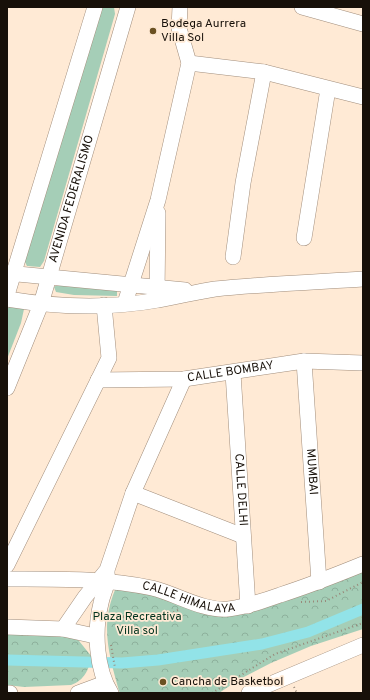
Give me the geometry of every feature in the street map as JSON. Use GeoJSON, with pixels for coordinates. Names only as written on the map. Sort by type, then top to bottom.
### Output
{"type":"FeatureCollection","features":[{"type":"Feature","properties":{"kind":"street"},"geometry":{"type":"LineString","coordinates":[[7,296],[10,273],[95,7]]}},
{"type":"Feature","properties":{"kind":"street","name":"AVENIDA FEDERALISMO"},"geometry":{"type":"LineString","coordinates":[[7,388],[41,304],[128,7]]}},
{"type":"Feature","properties":{"kind":"street"},"geometry":{"type":"LineString","coordinates":[[125,303],[158,200],[189,63],[179,28],[180,7]]}},
{"type":"Feature","properties":{"kind":"street"},"geometry":{"type":"LineString","coordinates":[[302,7],[363,24]]}},
{"type":"Feature","properties":{"kind":"street"},"geometry":{"type":"LineString","coordinates":[[189,63],[264,72],[363,97]]}},
{"type":"Feature","properties":{"kind":"street"},"geometry":{"type":"LineString","coordinates":[[233,257],[243,183],[264,72]]}},
{"type":"Feature","properties":{"kind":"street"},"geometry":{"type":"LineString","coordinates":[[304,238],[328,89]]}},
{"type":"Feature","properties":{"kind":"street"},"geometry":{"type":"LineString","coordinates":[[158,200],[158,293]]}},
{"type":"Feature","properties":{"kind":"street"},"geometry":{"type":"LineString","coordinates":[[10,273],[130,285],[158,293]]}},
{"type":"Feature","properties":{"kind":"street"},"geometry":{"type":"LineString","coordinates":[[7,299],[41,304],[104,305],[125,303],[158,293],[196,292],[363,279]]}},
{"type":"Feature","properties":{"kind":"street"},"geometry":{"type":"LineString","coordinates":[[7,565],[109,358],[104,305]]}},
{"type":"Feature","properties":{"kind":"street","name":"CALLE BOMBAY"},"geometry":{"type":"LineString","coordinates":[[98,380],[184,379],[233,373],[304,361],[363,363]]}},
{"type":"Feature","properties":{"kind":"street","name":"MUMBAI"},"geometry":{"type":"LineString","coordinates":[[304,361],[320,582]]}},
{"type":"Feature","properties":{"kind":"street","name":"CALLE DELHI"},"geometry":{"type":"LineString","coordinates":[[233,373],[248,606]]}},
{"type":"Feature","properties":{"kind":"street"},"geometry":{"type":"LineString","coordinates":[[78,693],[108,688],[95,636],[104,577],[133,493],[184,379]]}},
{"type":"Feature","properties":{"kind":"street"},"geometry":{"type":"LineString","coordinates":[[133,493],[243,536]]}},
{"type":"Feature","properties":{"kind":"street","name":"CALLE HIMALAYA"},"geometry":{"type":"LineString","coordinates":[[7,579],[104,577],[153,588],[215,608],[226,609],[248,606],[320,582],[363,564]]}},
{"type":"Feature","properties":{"kind":"street"},"geometry":{"type":"LineString","coordinates":[[63,629],[104,577]]}},
{"type":"Feature","properties":{"kind":"street"},"geometry":{"type":"LineString","coordinates":[[7,626],[63,629],[95,636]]}},
{"type":"Feature","properties":{"kind":"street"},"geometry":{"type":"LineString","coordinates":[[249,693],[363,645]]}},
{"type":"Feature","properties":{"kind":"path"},"geometry":{"type":"LineString","coordinates":[[109,614],[129,620],[149,620],[163,617],[182,608]]}},
{"type":"Feature","properties":{"kind":"path"},"geometry":{"type":"LineString","coordinates":[[212,693],[275,654],[363,623]]}},
{"type":"Feature","properties":{"kind":"green space"},"geometry":{"type":"Polygon","coordinates":[[[98,7],[114,7],[115,14],[44,261],[40,267],[27,266],[24,260],[98,7]]]}},
{"type":"Feature","properties":{"kind":"green space"},"geometry":{"type":"Polygon","coordinates":[[[57,285],[117,289],[117,296],[74,295],[56,292],[54,287],[57,285]]]}},
{"type":"Feature","properties":{"kind":"green space"},"geometry":{"type":"Polygon","coordinates":[[[10,306],[24,309],[21,323],[7,359],[7,309],[10,306]]]}},
{"type":"Feature","properties":{"kind":"green space","name":"Plaza Recreativa Villa sol"},"geometry":{"type":"Polygon","coordinates":[[[363,568],[363,629],[311,646],[271,663],[240,679],[219,693],[120,693],[109,653],[107,628],[110,603],[115,590],[142,588],[219,610],[363,568]]]}},
{"type":"Feature","properties":{"kind":"green space"},"geometry":{"type":"Polygon","coordinates":[[[7,632],[75,636],[92,657],[83,677],[71,685],[24,687],[7,685],[7,632]]]}},
{"type":"Feature","properties":{"kind":"waterway"},"geometry":{"type":"LineString","coordinates":[[7,660],[122,663],[158,660],[262,644],[308,632],[363,609]]}},
{"type":"Feature","properties":{"kind":"place","name":"Bodega Aurrera Villa Sol"},"geometry":{"type":"Point","coordinates":[153,31]}},
{"type":"Feature","properties":{"kind":"place","name":"Cancha de Basketbol"},"geometry":{"type":"Point","coordinates":[163,682]}}]}
